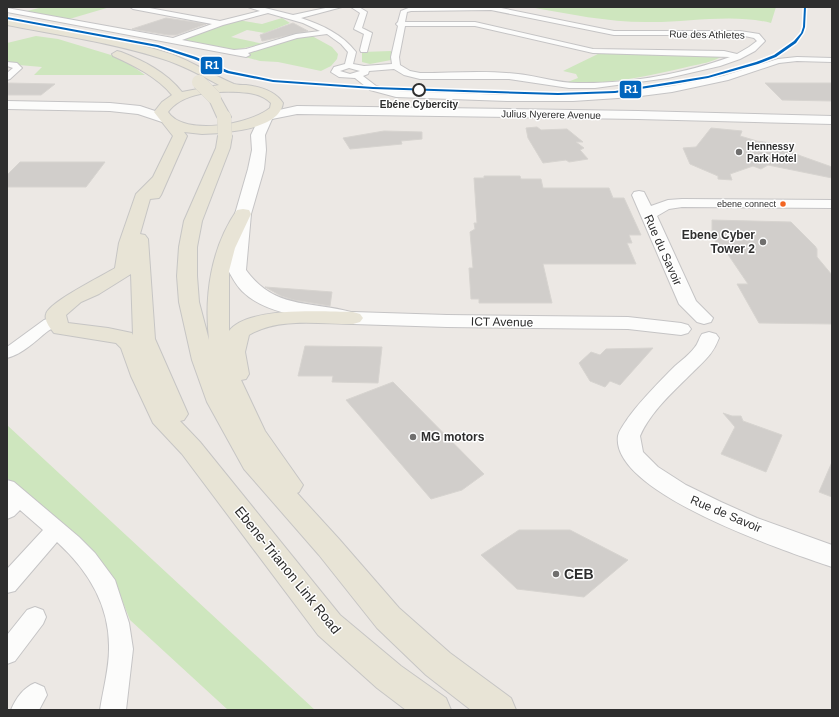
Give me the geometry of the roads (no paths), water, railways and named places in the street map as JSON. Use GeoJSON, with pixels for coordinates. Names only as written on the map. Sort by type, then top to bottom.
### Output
{"type":"FeatureCollection","features":[{"type":"Feature","properties":{"kind":"main road"},"geometry":{"type":"LineString","coordinates":[[10,23],[136,48],[168,57],[203,72],[233,88]]}},
{"type":"Feature","properties":{"kind":"main road"},"geometry":{"type":"LineString","coordinates":[[10,23],[103,48],[137,62],[165,81],[176,98],[164,106],[161,112],[166,121],[180,136],[176,149],[157,182],[138,239],[144,339],[190,448]]}},
{"type":"Feature","properties":{"kind":"main road"},"geometry":{"type":"LineString","coordinates":[[80,37],[153,58],[199,82],[214,97],[225,126],[223,148],[193,221],[188,247],[187,276],[189,302],[203,360],[219,402],[253,462],[329,547],[388,618],[438,664],[499,710]]}},
{"type":"Feature","properties":{"kind":"main road","name":"Julius Nyerere Avenue"},"geometry":{"type":"LineString","coordinates":[[110,107],[176,98],[202,91],[233,88],[260,92],[273,98],[296,103],[333,106],[832,115]]}},
{"type":"Feature","properties":{"kind":"main road"},"geometry":{"type":"LineString","coordinates":[[273,98],[277,103],[276,109],[268,116],[258,135],[259,150],[256,169],[243,214],[237,270],[248,286],[261,296],[278,304],[298,309],[353,318]]}},
{"type":"Feature","properties":{"kind":"main road","name":"Julius Nyerere Avenue"},"geometry":{"type":"LineString","coordinates":[[7,105],[110,107],[140,110],[183,127],[218,129],[242,126],[268,116],[297,110],[638,115],[832,120]]}},
{"type":"Feature","properties":{"kind":"main road"},"geometry":{"type":"LineString","coordinates":[[157,182],[144,194],[128,243],[124,271],[92,290],[74,298],[56,313],[56,320],[61,329],[108,334],[124,338],[132,346],[142,376],[162,417],[190,448]]}},
{"type":"Feature","properties":{"kind":"main road"},"geometry":{"type":"LineString","coordinates":[[243,214],[226,248],[220,271],[218,328],[222,359],[234,391],[254,435],[312,516],[329,547]]}},
{"type":"Feature","properties":{"kind":"main road"},"geometry":{"type":"LineString","coordinates":[[254,435],[252,410],[236,371],[234,352],[239,332],[251,324],[279,319],[353,318]]}},
{"type":"Feature","properties":{"kind":"main road","name":"Ebene-Trianon Link Road"},"geometry":{"type":"LineString","coordinates":[[190,448],[329,625],[389,678],[434,710]]}},
{"type":"Feature","properties":{"kind":"street"},"geometry":{"type":"LineString","coordinates":[[133,7],[220,23]]}},
{"type":"Feature","properties":{"kind":"street"},"geometry":{"type":"LineString","coordinates":[[251,7],[294,17],[328,32],[348,46],[352,52],[349,66]]}},
{"type":"Feature","properties":{"kind":"street"},"geometry":{"type":"LineString","coordinates":[[354,7],[364,12],[358,29],[368,33],[364,50]]}},
{"type":"Feature","properties":{"kind":"street"},"geometry":{"type":"LineString","coordinates":[[294,17],[332,8]]}},
{"type":"Feature","properties":{"kind":"street","name":"Rue des Athletes"},"geometry":{"type":"LineString","coordinates":[[363,69],[379,66],[396,66],[411,75],[420,76],[509,76],[563,85],[604,85],[671,75],[714,65],[740,56],[752,49],[762,40],[760,38],[740,33],[614,33],[491,8],[411,9],[404,11],[400,24],[395,57],[396,66]]}},
{"type":"Feature","properties":{"kind":"street"},"geometry":{"type":"LineString","coordinates":[[7,10],[175,40],[227,52],[247,51],[296,36],[328,32]]}},
{"type":"Feature","properties":{"kind":"street"},"geometry":{"type":"LineString","coordinates":[[175,40],[220,23],[268,10]]}},
{"type":"Feature","properties":{"kind":"street"},"geometry":{"type":"LineString","coordinates":[[400,24],[475,24],[593,51],[724,53],[740,56]]}},
{"type":"Feature","properties":{"kind":"street"},"geometry":{"type":"LineString","coordinates":[[237,52],[246,55]]}},
{"type":"Feature","properties":{"kind":"street"},"geometry":{"type":"LineString","coordinates":[[356,75],[373,88],[396,94],[507,98],[573,98],[633,94],[697,84],[726,78],[778,61],[797,59],[832,60]]}},
{"type":"Feature","properties":{"kind":"street"},"geometry":{"type":"LineString","coordinates":[[7,64],[14,65],[18,68],[7,77]]}},
{"type":"Feature","properties":{"kind":"street"},"geometry":{"type":"LineString","coordinates":[[349,66],[363,69],[365,70],[363,73],[356,75],[342,75],[335,72],[337,69],[349,66]]}},
{"type":"Feature","properties":{"kind":"street"},"geometry":{"type":"LineString","coordinates":[[526,89],[524,84],[530,79]]}},
{"type":"Feature","properties":{"kind":"street","name":"Rue du Savoir"},"geometry":{"type":"LineString","coordinates":[[682,203],[639,195],[691,323]]}},
{"type":"Feature","properties":{"kind":"street"},"geometry":{"type":"LineString","coordinates":[[648,216],[652,211],[659,207],[682,203],[832,204]]}},
{"type":"Feature","properties":{"kind":"street","name":"ICT Avenue"},"geometry":{"type":"LineString","coordinates":[[353,318],[652,325],[691,323]]}},
{"type":"Feature","properties":{"kind":"street"},"geometry":{"type":"LineString","coordinates":[[7,353],[35,335],[45,325],[56,320]]}},
{"type":"Feature","properties":{"kind":"street","name":"Rue de Savoir"},"geometry":{"type":"LineString","coordinates":[[691,323],[705,350],[640,417],[629,435],[628,447],[638,464],[651,475],[702,506],[832,556]]}},
{"type":"Feature","properties":{"kind":"street"},"geometry":{"type":"LineString","coordinates":[[11,499],[56,529],[88,559],[107,587],[118,623],[121,649],[113,710]]}},
{"type":"Feature","properties":{"kind":"street"},"geometry":{"type":"LineString","coordinates":[[7,584],[56,529]]}},
{"type":"Feature","properties":{"kind":"street"},"geometry":{"type":"LineString","coordinates":[[7,653],[35,616]]}},
{"type":"Feature","properties":{"kind":"place","name":"Ebéne Cybercity"},"geometry":{"type":"Point","coordinates":[419,90]}},
{"type":"Feature","properties":{"kind":"place","name":"Hennessy Park Hotel"},"geometry":{"type":"Point","coordinates":[739,152]}},
{"type":"Feature","properties":{"kind":"place","name":"ebene connect"},"geometry":{"type":"Point","coordinates":[783,204]}},
{"type":"Feature","properties":{"kind":"place","name":"Ebene Cyber Tower 2"},"geometry":{"type":"Point","coordinates":[763,242]}},
{"type":"Feature","properties":{"kind":"place","name":"MG motors"},"geometry":{"type":"Point","coordinates":[413,437]}},
{"type":"Feature","properties":{"kind":"place","name":"CEB"},"geometry":{"type":"Point","coordinates":[556,574]}}]}
